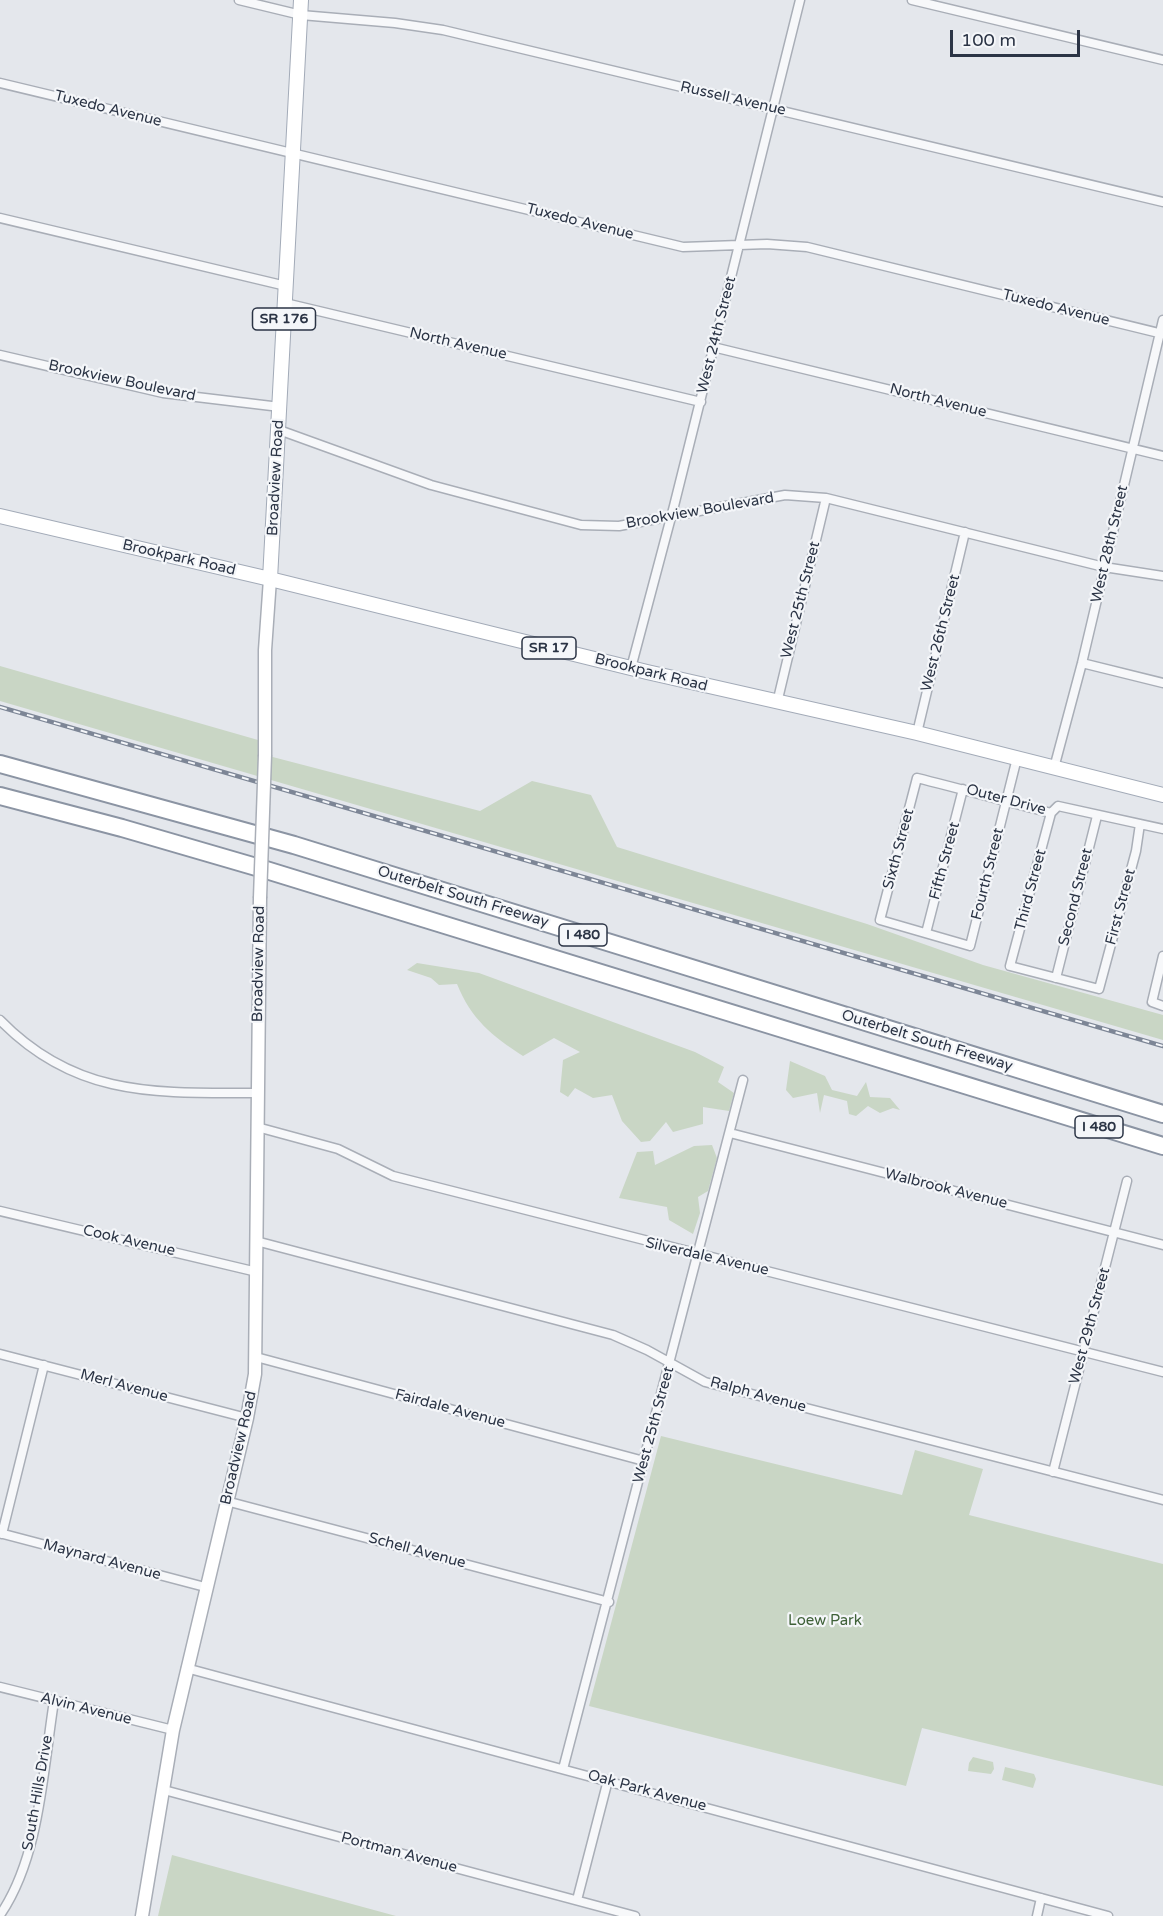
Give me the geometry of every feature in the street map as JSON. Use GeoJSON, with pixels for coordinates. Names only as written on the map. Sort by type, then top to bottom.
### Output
{"type":"FeatureCollection","features":[{"type":"Feature","properties":{"kind":"highway","name":"Outerbelt South Freeway"},"geometry":{"type":"LineString","coordinates":[[0,764],[294,845],[1163,1114]]}},
{"type":"Feature","properties":{"kind":"highway","name":"I 480"},"geometry":{"type":"LineString","coordinates":[[0,796],[262,869],[1163,1146]]}},
{"type":"Feature","properties":{"kind":"highway"},"geometry":{"type":"LineString","coordinates":[[0,802],[63,813]]}},
{"type":"Feature","properties":{"kind":"highway"},"geometry":{"type":"LineString","coordinates":[[1052,1080],[1106,1089],[1163,1103]]}},
{"type":"Feature","properties":{"kind":"highway"},"geometry":{"type":"LineString","coordinates":[[1036,1108],[1100,1138],[1163,1158]]}},
{"type":"Feature","properties":{"kind":"main road","name":"Broadview Road"},"geometry":{"type":"LineString","coordinates":[[142,1916],[173,1730],[205,1587],[247,1418],[256,1357],[257,1093],[265,755],[265,650],[279,430],[301,0]]}},
{"type":"Feature","properties":{"kind":"main road","name":"Brookpark Road"},"geometry":{"type":"LineString","coordinates":[[0,516],[270,579],[777,703],[917,733],[1163,795]]}},
{"type":"Feature","properties":{"kind":"street","name":"Russell Avenue"},"geometry":{"type":"LineString","coordinates":[[239,0],[301,15],[395,23],[443,30],[1163,202]]}},
{"type":"Feature","properties":{"kind":"street","name":"West 24th Street"},"geometry":{"type":"LineString","coordinates":[[631,668],[672,517],[800,0]]}},
{"type":"Feature","properties":{"kind":"street"},"geometry":{"type":"LineString","coordinates":[[912,0],[1163,60]]}},
{"type":"Feature","properties":{"kind":"street","name":"Tuxedo Avenue"},"geometry":{"type":"LineString","coordinates":[[0,83],[683,247],[740,245],[807,247],[1161,334]]}},
{"type":"Feature","properties":{"kind":"street"},"geometry":{"type":"LineString","coordinates":[[0,218],[286,286]]}},
{"type":"Feature","properties":{"kind":"street","name":"North Avenue"},"geometry":{"type":"LineString","coordinates":[[285,303],[700,402]]}},
{"type":"Feature","properties":{"kind":"street","name":"West 28th Street"},"geometry":{"type":"LineString","coordinates":[[1054,768],[1082,663],[1163,320]]}},
{"type":"Feature","properties":{"kind":"street","name":"North Avenue"},"geometry":{"type":"LineString","coordinates":[[713,347],[1163,456]]}},
{"type":"Feature","properties":{"kind":"street","name":"Brookview Boulevard"},"geometry":{"type":"LineString","coordinates":[[0,355],[163,393],[280,407]]}},
{"type":"Feature","properties":{"kind":"street","name":"Brookview Boulevard"},"geometry":{"type":"LineString","coordinates":[[279,430],[431,485],[581,525],[619,526],[785,495],[826,498],[1104,567],[1163,576]]}},
{"type":"Feature","properties":{"kind":"street","name":"West 25th Street"},"geometry":{"type":"LineString","coordinates":[[777,703],[826,498]]}},
{"type":"Feature","properties":{"kind":"street","name":"West 26th Street"},"geometry":{"type":"LineString","coordinates":[[917,733],[965,532]]}},
{"type":"Feature","properties":{"kind":"street"},"geometry":{"type":"LineString","coordinates":[[1082,663],[1163,683]]}},
{"type":"Feature","properties":{"kind":"street","name":"Fourth Street"},"geometry":{"type":"LineString","coordinates":[[926,933],[970,946],[1017,758]]}},
{"type":"Feature","properties":{"kind":"street","name":"Outer Drive"},"geometry":{"type":"LineString","coordinates":[[917,778],[1051,813],[1059,806],[1163,829]]}},
{"type":"Feature","properties":{"kind":"street","name":"Sixth Street"},"geometry":{"type":"LineString","coordinates":[[917,778],[880,920],[926,933]]}},
{"type":"Feature","properties":{"kind":"street","name":"Fifth Street"},"geometry":{"type":"LineString","coordinates":[[926,933],[963,789]]}},
{"type":"Feature","properties":{"kind":"street","name":"Third Street"},"geometry":{"type":"LineString","coordinates":[[1051,813],[1010,966],[1056,978]]}},
{"type":"Feature","properties":{"kind":"street","name":"Second Street"},"geometry":{"type":"LineString","coordinates":[[1056,978],[1096,816]]}},
{"type":"Feature","properties":{"kind":"street","name":"First Street"},"geometry":{"type":"LineString","coordinates":[[1056,978],[1099,989],[1136,852],[1140,824]]}},
{"type":"Feature","properties":{"kind":"street"},"geometry":{"type":"LineString","coordinates":[[1163,956],[1152,1002],[1163,1005]]}},
{"type":"Feature","properties":{"kind":"street"},"geometry":{"type":"LineString","coordinates":[[0,1020],[30,1046],[59,1066],[117,1086],[145,1092],[257,1093]]}},
{"type":"Feature","properties":{"kind":"street","name":"West 25th Street"},"geometry":{"type":"LineString","coordinates":[[563,1768],[609,1602],[743,1080]]}},
{"type":"Feature","properties":{"kind":"street","name":"Silverdale Avenue"},"geometry":{"type":"LineString","coordinates":[[257,1127],[338,1149],[393,1176],[1163,1372]]}},
{"type":"Feature","properties":{"kind":"street","name":"Walbrook Avenue"},"geometry":{"type":"LineString","coordinates":[[730,1133],[1163,1245]]}},
{"type":"Feature","properties":{"kind":"street","name":"West 29th Street"},"geometry":{"type":"LineString","coordinates":[[1053,1472],[1127,1181]]}},
{"type":"Feature","properties":{"kind":"street","name":"Cook Avenue"},"geometry":{"type":"LineString","coordinates":[[0,1211],[257,1272]]}},
{"type":"Feature","properties":{"kind":"street","name":"Ralph Avenue"},"geometry":{"type":"LineString","coordinates":[[256,1240],[613,1335],[705,1382],[1163,1500]]}},
{"type":"Feature","properties":{"kind":"street","name":"Merl Avenue"},"geometry":{"type":"LineString","coordinates":[[0,1354],[247,1418]]}},
{"type":"Feature","properties":{"kind":"street","name":"Fairdale Avenue"},"geometry":{"type":"LineString","coordinates":[[256,1357],[644,1461]]}},
{"type":"Feature","properties":{"kind":"street"},"geometry":{"type":"LineString","coordinates":[[1,1533],[44,1365]]}},
{"type":"Feature","properties":{"kind":"street","name":"Schell Avenue"},"geometry":{"type":"LineString","coordinates":[[226,1501],[609,1602]]}},
{"type":"Feature","properties":{"kind":"street","name":"Maynard Avenue"},"geometry":{"type":"LineString","coordinates":[[1,1533],[205,1587]]}},
{"type":"Feature","properties":{"kind":"street","name":"Oak Park Avenue"},"geometry":{"type":"LineString","coordinates":[[186,1668],[1108,1916]]}},
{"type":"Feature","properties":{"kind":"street","name":"Alvin Avenue"},"geometry":{"type":"LineString","coordinates":[[0,1687],[173,1730]]}},
{"type":"Feature","properties":{"kind":"street","name":"South Hills Drive"},"geometry":{"type":"LineString","coordinates":[[0,1915],[18,1881],[30,1849],[54,1701]]}},
{"type":"Feature","properties":{"kind":"street"},"geometry":{"type":"LineString","coordinates":[[577,1900],[608,1780]]}},
{"type":"Feature","properties":{"kind":"street","name":"Portman Avenue"},"geometry":{"type":"LineString","coordinates":[[164,1791],[635,1916]]}},
{"type":"Feature","properties":{"kind":"street"},"geometry":{"type":"LineString","coordinates":[[1036,1916],[1041,1898]]}},
{"type":"Feature","properties":{"kind":"green space"},"geometry":{"type":"Polygon","coordinates":[[[0,666],[265,742],[265,755],[480,811],[532,781],[591,795],[617,847],[867,924],[983,965],[1163,1015],[1163,1040],[0,701],[0,666]]]}},
{"type":"Feature","properties":{"kind":"green space"},"geometry":{"type":"Polygon","coordinates":[[[417,963],[479,973],[695,1052],[724,1067],[718,1082],[734,1093],[729,1111],[703,1107],[703,1124],[673,1132],[666,1122],[650,1141],[641,1142],[622,1121],[612,1095],[593,1098],[575,1088],[568,1097],[560,1092],[563,1060],[580,1052],[554,1038],[523,1056],[484,1026],[469,1007],[457,984],[439,985],[431,978],[407,970],[417,963]]]}},
{"type":"Feature","properties":{"kind":"green space"},"geometry":{"type":"Polygon","coordinates":[[[790,1061],[825,1076],[832,1090],[857,1096],[866,1082],[870,1097],[890,1098],[900,1110],[893,1108],[880,1113],[868,1106],[856,1116],[849,1114],[847,1101],[824,1095],[820,1113],[817,1093],[793,1098],[786,1090],[790,1061]]]}},
{"type":"Feature","properties":{"kind":"green space"},"geometry":{"type":"Polygon","coordinates":[[[712,1145],[717,1158],[708,1191],[698,1197],[700,1213],[693,1234],[669,1220],[667,1207],[619,1198],[637,1152],[653,1151],[655,1165],[694,1146],[712,1145]]]}},
{"type":"Feature","properties":{"kind":"green space","name":"Loew Park"},"geometry":{"type":"Polygon","coordinates":[[[661,1436],[902,1495],[915,1450],[983,1469],[969,1515],[1163,1564],[1163,1786],[922,1728],[906,1786],[589,1706],[661,1436]]]}},
{"type":"Feature","properties":{"kind":"green space"},"geometry":{"type":"Polygon","coordinates":[[[973,1757],[993,1762],[994,1769],[991,1774],[968,1771],[973,1757]]]}},
{"type":"Feature","properties":{"kind":"green space"},"geometry":{"type":"Polygon","coordinates":[[[1005,1767],[1034,1774],[1036,1779],[1033,1788],[1002,1780],[1005,1767]]]}},
{"type":"Feature","properties":{"kind":"green space"},"geometry":{"type":"Polygon","coordinates":[[[172,1855],[396,1916],[158,1916],[172,1855]]]}},
{"type":"Feature","properties":{"kind":"railway"},"geometry":{"type":"LineString","coordinates":[[0,707],[1163,1046]]}}]}
